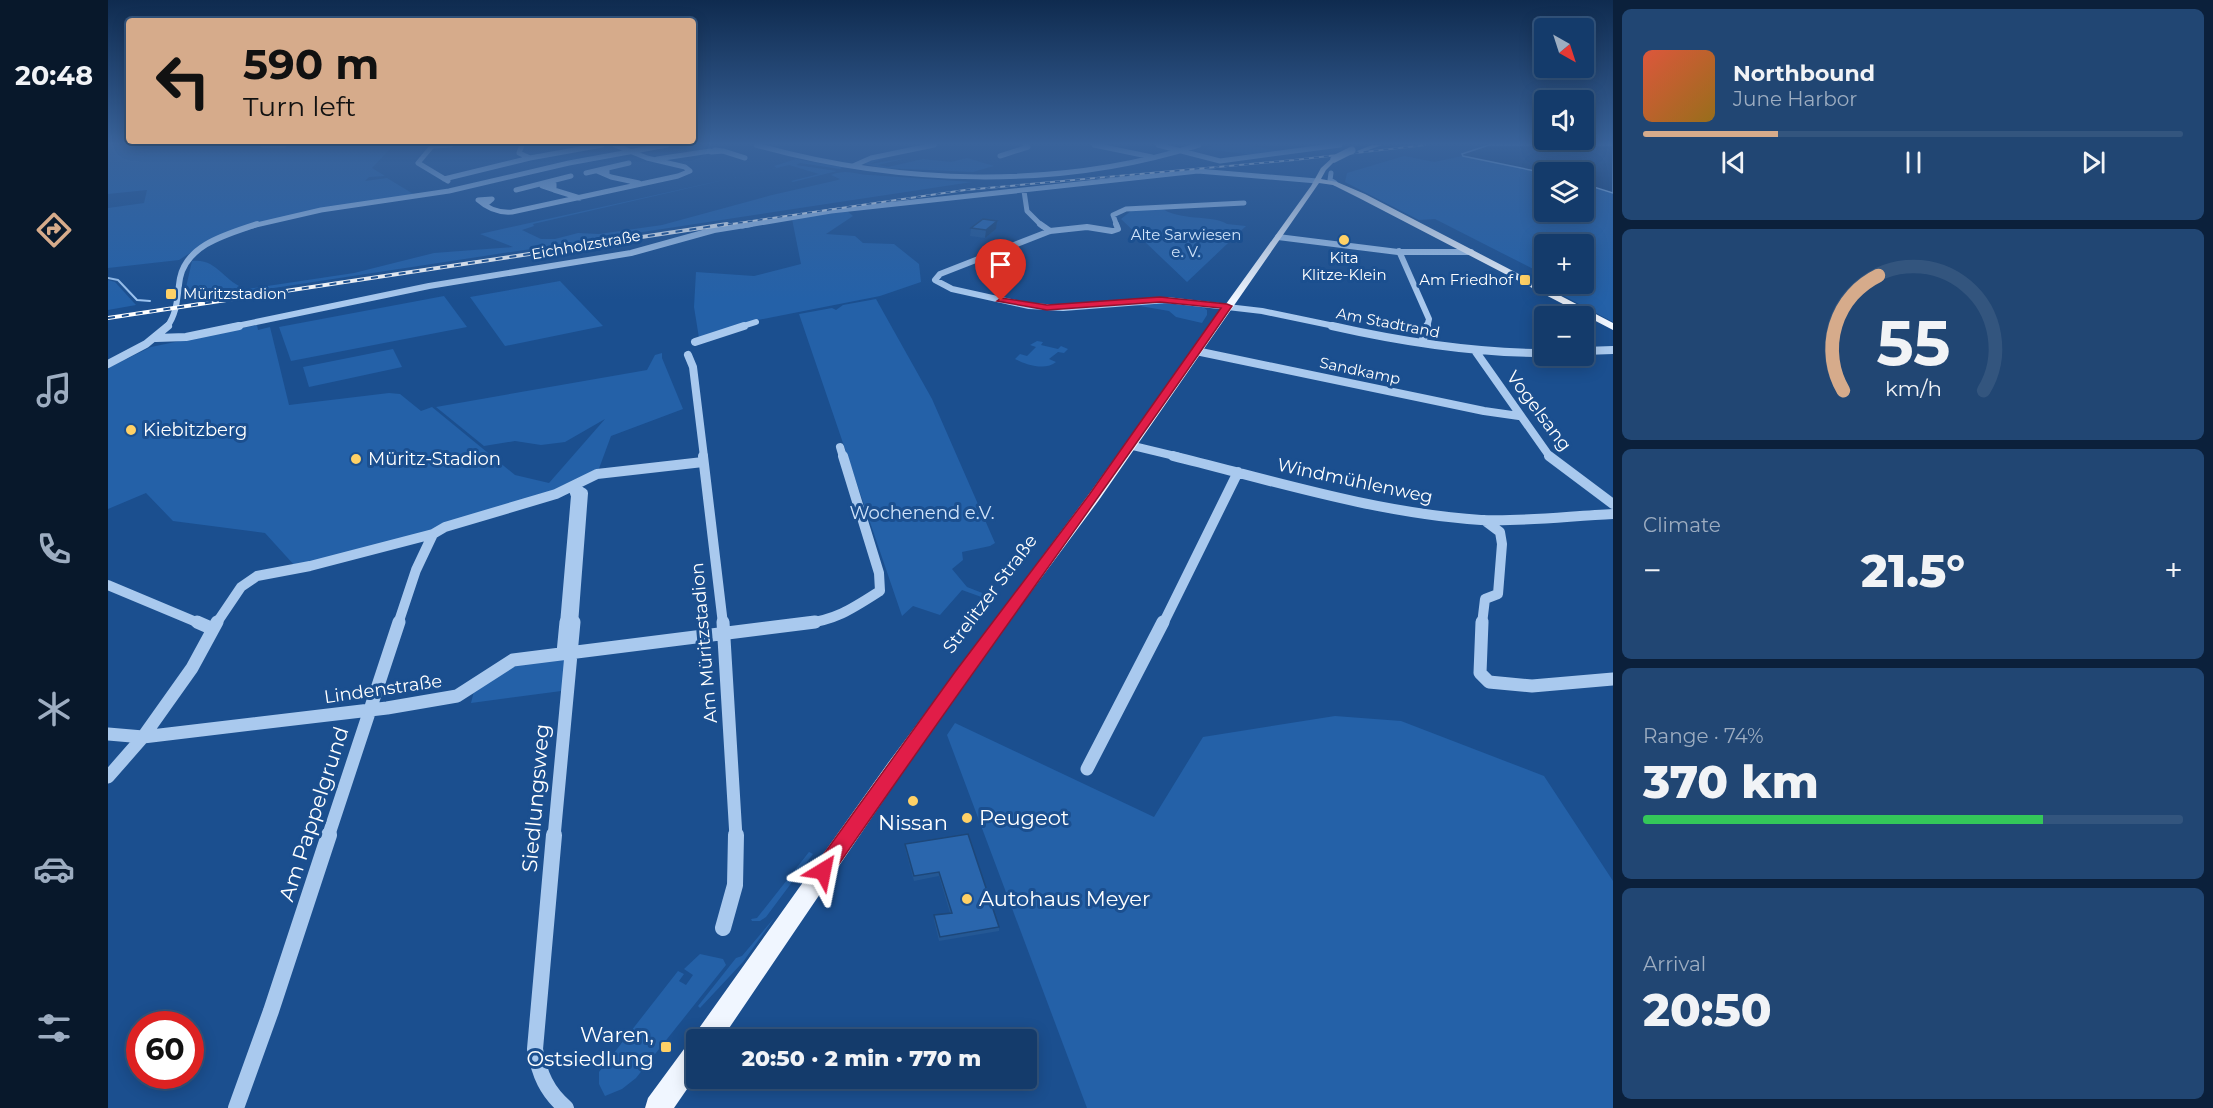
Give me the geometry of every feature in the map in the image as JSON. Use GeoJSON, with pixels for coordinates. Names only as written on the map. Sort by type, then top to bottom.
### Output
{"type":"FeatureCollection","features":[{"type":"Feature","properties":{"kind":"main road","name":"Strelitzer Straße"},"geometry":{"type":"LineString","coordinates":[[714,1029],[895,768],[1013,604],[1094,497],[1306,197]]}},
{"type":"Feature","properties":{"kind":"main road"},"geometry":{"type":"LineString","coordinates":[[1362,197],[1613,327]]}},
{"type":"Feature","properties":{"kind":"main road"},"geometry":{"type":"LineString","coordinates":[[658,1108],[686,1068]]}},
{"type":"Feature","properties":{"kind":"street"},"geometry":{"type":"LineString","coordinates":[[108,364],[156,338],[166,329],[172,320],[184,262],[198,249],[252,227],[303,214],[409,197]]}},
{"type":"Feature","properties":{"kind":"street"},"geometry":{"type":"LineString","coordinates":[[485,206],[492,200],[489,197],[478,200],[485,206],[506,213],[586,197]]}},
{"type":"Feature","properties":{"kind":"street"},"geometry":{"type":"LineString","coordinates":[[576,197],[580,198]]}},
{"type":"Feature","properties":{"kind":"street","name":"Eichholzstraße"},"geometry":{"type":"LineString","coordinates":[[156,338],[186,337],[429,286],[631,253],[714,230],[831,211],[969,197]]}},
{"type":"Feature","properties":{"kind":"street"},"geometry":{"type":"LineString","coordinates":[[1024,197],[1024,209],[1050,231],[1115,223],[1113,215],[1126,209],[1244,203]]}},
{"type":"Feature","properties":{"kind":"street","name":"Am Stadtrand"},"geometry":{"type":"LineString","coordinates":[[1050,231],[940,274],[935,280],[940,285],[952,289],[1020,305],[1064,307],[1160,300],[1227,306],[1476,352],[1509,355],[1534,354]]}},
{"type":"Feature","properties":{"kind":"street"},"geometry":{"type":"LineString","coordinates":[[1278,237],[1399,251],[1441,254],[1471,252]]}},
{"type":"Feature","properties":{"kind":"street"},"geometry":{"type":"LineString","coordinates":[[1399,251],[1428,319],[1422,343]]}},
{"type":"Feature","properties":{"kind":"street"},"geometry":{"type":"LineString","coordinates":[[696,342],[756,322]]}},
{"type":"Feature","properties":{"kind":"street"},"geometry":{"type":"LineString","coordinates":[[1594,351],[1613,350]]}},
{"type":"Feature","properties":{"kind":"street","name":"Sandkamp"},"geometry":{"type":"LineString","coordinates":[[1197,351],[1484,411],[1519,416]]}},
{"type":"Feature","properties":{"kind":"street","name":"Vogelsang"},"geometry":{"type":"LineString","coordinates":[[1476,352],[1519,416],[1553,461],[1613,504]]}},
{"type":"Feature","properties":{"kind":"street","name":"Am Müritzstadion"},"geometry":{"type":"LineString","coordinates":[[688,355],[693,368],[724,634],[736,858],[735,885],[723,928]]}},
{"type":"Feature","properties":{"kind":"street","name":"Windmühlenweg"},"geometry":{"type":"LineString","coordinates":[[1129,445],[1365,504],[1447,517],[1484,520],[1613,514]]}},
{"type":"Feature","properties":{"kind":"street","name":"Lindenstraße"},"geometry":{"type":"LineString","coordinates":[[108,734],[143,737],[370,710],[457,696],[475,687],[513,660],[826,621],[847,613],[880,591],[879,573],[840,447]]}},
{"type":"Feature","properties":{"kind":"street"},"geometry":{"type":"LineString","coordinates":[[108,777],[143,737],[192,668],[213,629],[241,587],[257,576],[310,566],[433,534],[445,527],[573,487],[597,474],[703,462]]}},
{"type":"Feature","properties":{"kind":"street"},"geometry":{"type":"LineString","coordinates":[[1087,769],[1200,552],[1238,472]]}},
{"type":"Feature","properties":{"kind":"street","name":"Siedlungsweg"},"geometry":{"type":"LineString","coordinates":[[566,1108],[547,1090],[537,1065],[535,1049],[568,652],[576,496],[573,487]]}},
{"type":"Feature","properties":{"kind":"street"},"geometry":{"type":"LineString","coordinates":[[1484,520],[1500,532],[1502,544],[1498,594],[1485,599],[1482,640],[1478,655],[1480,673],[1490,682],[1532,686],[1613,679]]}},
{"type":"Feature","properties":{"kind":"street","name":"Am Pappelgrund"},"geometry":{"type":"LineString","coordinates":[[236,1108],[271,1011],[416,570],[433,534]]}},
{"type":"Feature","properties":{"kind":"street"},"geometry":{"type":"LineString","coordinates":[[108,585],[213,629]]}},
{"type":"Feature","properties":{"kind":"green space"},"geometry":{"type":"Polygon","coordinates":[[[145,197],[404,197],[301,213],[204,244],[179,260],[108,268],[108,208],[144,203],[145,197]]]}},
{"type":"Feature","properties":{"kind":"green space"},"geometry":{"type":"Polygon","coordinates":[[[647,197],[651,197],[533,224],[534,226],[522,230],[541,239],[555,239],[578,233],[599,234],[662,225],[766,197],[875,197],[194,300],[193,297],[184,296],[192,261],[208,263],[232,282],[247,289],[354,273],[434,253],[513,247],[480,234],[647,197]]]}},
{"type":"Feature","properties":{"kind":"green space"},"geometry":{"type":"Polygon","coordinates":[[[1374,197],[1534,197],[1534,222],[1594,222],[1594,197],[1613,197],[1613,322],[1594,312],[1594,306],[1583,306],[1560,294],[1594,294],[1594,234],[1534,234],[1534,269],[1435,219],[1419,220],[1374,197]]]}},
{"type":"Feature","properties":{"kind":"green space","name":"Alte Sarwiesen e. V."},"geometry":{"type":"Polygon","coordinates":[[[1160,207],[1176,215],[1246,226],[1187,282],[1121,219],[1132,210],[1160,207]]]}},
{"type":"Feature","properties":{"kind":"green space"},"geometry":{"type":"Polygon","coordinates":[[[846,210],[853,216],[826,234],[855,236],[863,243],[894,244],[919,264],[921,282],[880,296],[748,322],[699,338],[694,307],[696,272],[754,276],[801,264],[792,219],[846,210]]]}},
{"type":"Feature","properties":{"kind":"green space"},"geometry":{"type":"Polygon","coordinates":[[[108,280],[115,282],[136,305],[108,310],[108,280]]]}},
{"type":"Feature","properties":{"kind":"green space"},"geometry":{"type":"Polygon","coordinates":[[[560,281],[603,326],[505,346],[470,297],[560,281]]]}},
{"type":"Feature","properties":{"kind":"green space"},"geometry":{"type":"Polygon","coordinates":[[[444,296],[467,327],[291,361],[279,327],[444,296]]]}},
{"type":"Feature","properties":{"kind":"green space","name":"Wochenend e.V."},"geometry":{"type":"Polygon","coordinates":[[[876,299],[932,399],[995,543],[962,552],[963,560],[952,569],[967,587],[990,596],[987,599],[962,590],[940,615],[913,606],[902,616],[799,314],[832,308],[836,310],[843,305],[876,299]]]}},
{"type":"Feature","properties":{"kind":"green space"},"geometry":{"type":"Polygon","coordinates":[[[1162,302],[1203,307],[1207,310],[1207,315],[1202,323],[1176,317],[1169,311],[1128,304],[1162,302]]]}},
{"type":"Feature","properties":{"kind":"green space"},"geometry":{"type":"Polygon","coordinates":[[[257,325],[258,330],[270,327],[289,405],[389,393],[400,394],[421,411],[432,407],[515,475],[549,483],[605,419],[565,442],[541,445],[515,441],[484,446],[436,407],[647,370],[655,355],[662,353],[683,409],[611,436],[597,474],[573,487],[445,527],[295,566],[265,533],[173,521],[146,493],[108,509],[108,368],[151,347],[257,325]]]}},
{"type":"Feature","properties":{"kind":"green space"},"geometry":{"type":"Polygon","coordinates":[[[1037,341],[1043,342],[1041,345],[1058,349],[1061,346],[1068,349],[1064,353],[1058,352],[1049,359],[1056,362],[1052,365],[1042,367],[1015,359],[1020,354],[1027,356],[1036,347],[1030,345],[1037,341]]]}},
{"type":"Feature","properties":{"kind":"green space"},"geometry":{"type":"Polygon","coordinates":[[[393,349],[402,367],[309,387],[303,367],[393,349]]]}},
{"type":"Feature","properties":{"kind":"green space"},"geometry":{"type":"Polygon","coordinates":[[[572,652],[569,690],[471,703],[475,687],[513,660],[572,652]]]}},
{"type":"Feature","properties":{"kind":"green space"},"geometry":{"type":"Polygon","coordinates":[[[1335,716],[1401,721],[1544,776],[1613,881],[1613,1108],[1087,1108],[947,735],[955,723],[1154,817],[1203,737],[1335,716]]]}},
{"type":"Feature","properties":{"kind":"green space"},"geometry":{"type":"Polygon","coordinates":[[[809,852],[813,854],[766,917],[760,921],[752,921],[751,919],[757,918],[809,852]]]}},
{"type":"Feature","properties":{"kind":"green space"},"geometry":{"type":"Polygon","coordinates":[[[775,917],[743,962],[700,1008],[698,1006],[736,958],[742,956],[775,917]]]}},
{"type":"Feature","properties":{"kind":"green space"},"geometry":{"type":"Polygon","coordinates":[[[700,954],[723,959],[726,965],[636,1078],[622,1089],[605,1096],[599,1084],[599,1072],[678,971],[684,974],[679,981],[686,985],[693,975],[684,969],[700,954]]]}},
{"type":"Feature","properties":{"kind":"building"},"geometry":{"type":"Polygon","coordinates":[[[983,219],[997,221],[986,230],[971,228],[983,219]]]}},
{"type":"Feature","properties":{"kind":"building","name":"Autohaus Meyer"},"geometry":{"type":"Polygon","coordinates":[[[968,834],[999,927],[940,937],[934,915],[952,913],[939,872],[914,876],[905,844],[968,834]]]}},
{"type":"Feature","properties":{"kind":"waterway"},"geometry":{"type":"LineString","coordinates":[[108,278],[118,280],[137,300],[150,301]]}},
{"type":"Feature","properties":{"kind":"railway"},"geometry":{"type":"LineString","coordinates":[[718,226],[919,197]]}},
{"type":"Feature","properties":{"kind":"railway"},"geometry":{"type":"LineString","coordinates":[[108,318],[727,224]]}},
{"type":"Feature","properties":{"kind":"place","name":"Kita Klitze-Klein"},"geometry":{"type":"Point","coordinates":[1344,240]}},
{"type":"Feature","properties":{"kind":"place","name":"Am Friedhof"},"geometry":{"type":"Point","coordinates":[1525,280]}},
{"type":"Feature","properties":{"kind":"place","name":"Müritzstadion"},"geometry":{"type":"Point","coordinates":[171,294]}},
{"type":"Feature","properties":{"kind":"place","name":"Kiebitzberg"},"geometry":{"type":"Point","coordinates":[131,430]}},
{"type":"Feature","properties":{"kind":"place","name":"Müritz-Stadion"},"geometry":{"type":"Point","coordinates":[356,459]}},
{"type":"Feature","properties":{"kind":"place","name":"Nissan"},"geometry":{"type":"Point","coordinates":[913,801]}},
{"type":"Feature","properties":{"kind":"place","name":"Peugeot"},"geometry":{"type":"Point","coordinates":[967,818]}},
{"type":"Feature","properties":{"kind":"place","name":"Autohaus Meyer"},"geometry":{"type":"Point","coordinates":[967,899]}},
{"type":"Feature","properties":{"kind":"place","name":"Waren, Ostsiedlung"},"geometry":{"type":"Point","coordinates":[666,1047]}},
{"type":"Feature","properties":{"kind":"route"},"geometry":{"type":"LineString","coordinates":[[823,871],[960,676],[1094,497],[1227,306],[1188,301],[1143,300],[1047,308],[1001,301]]}}]}
